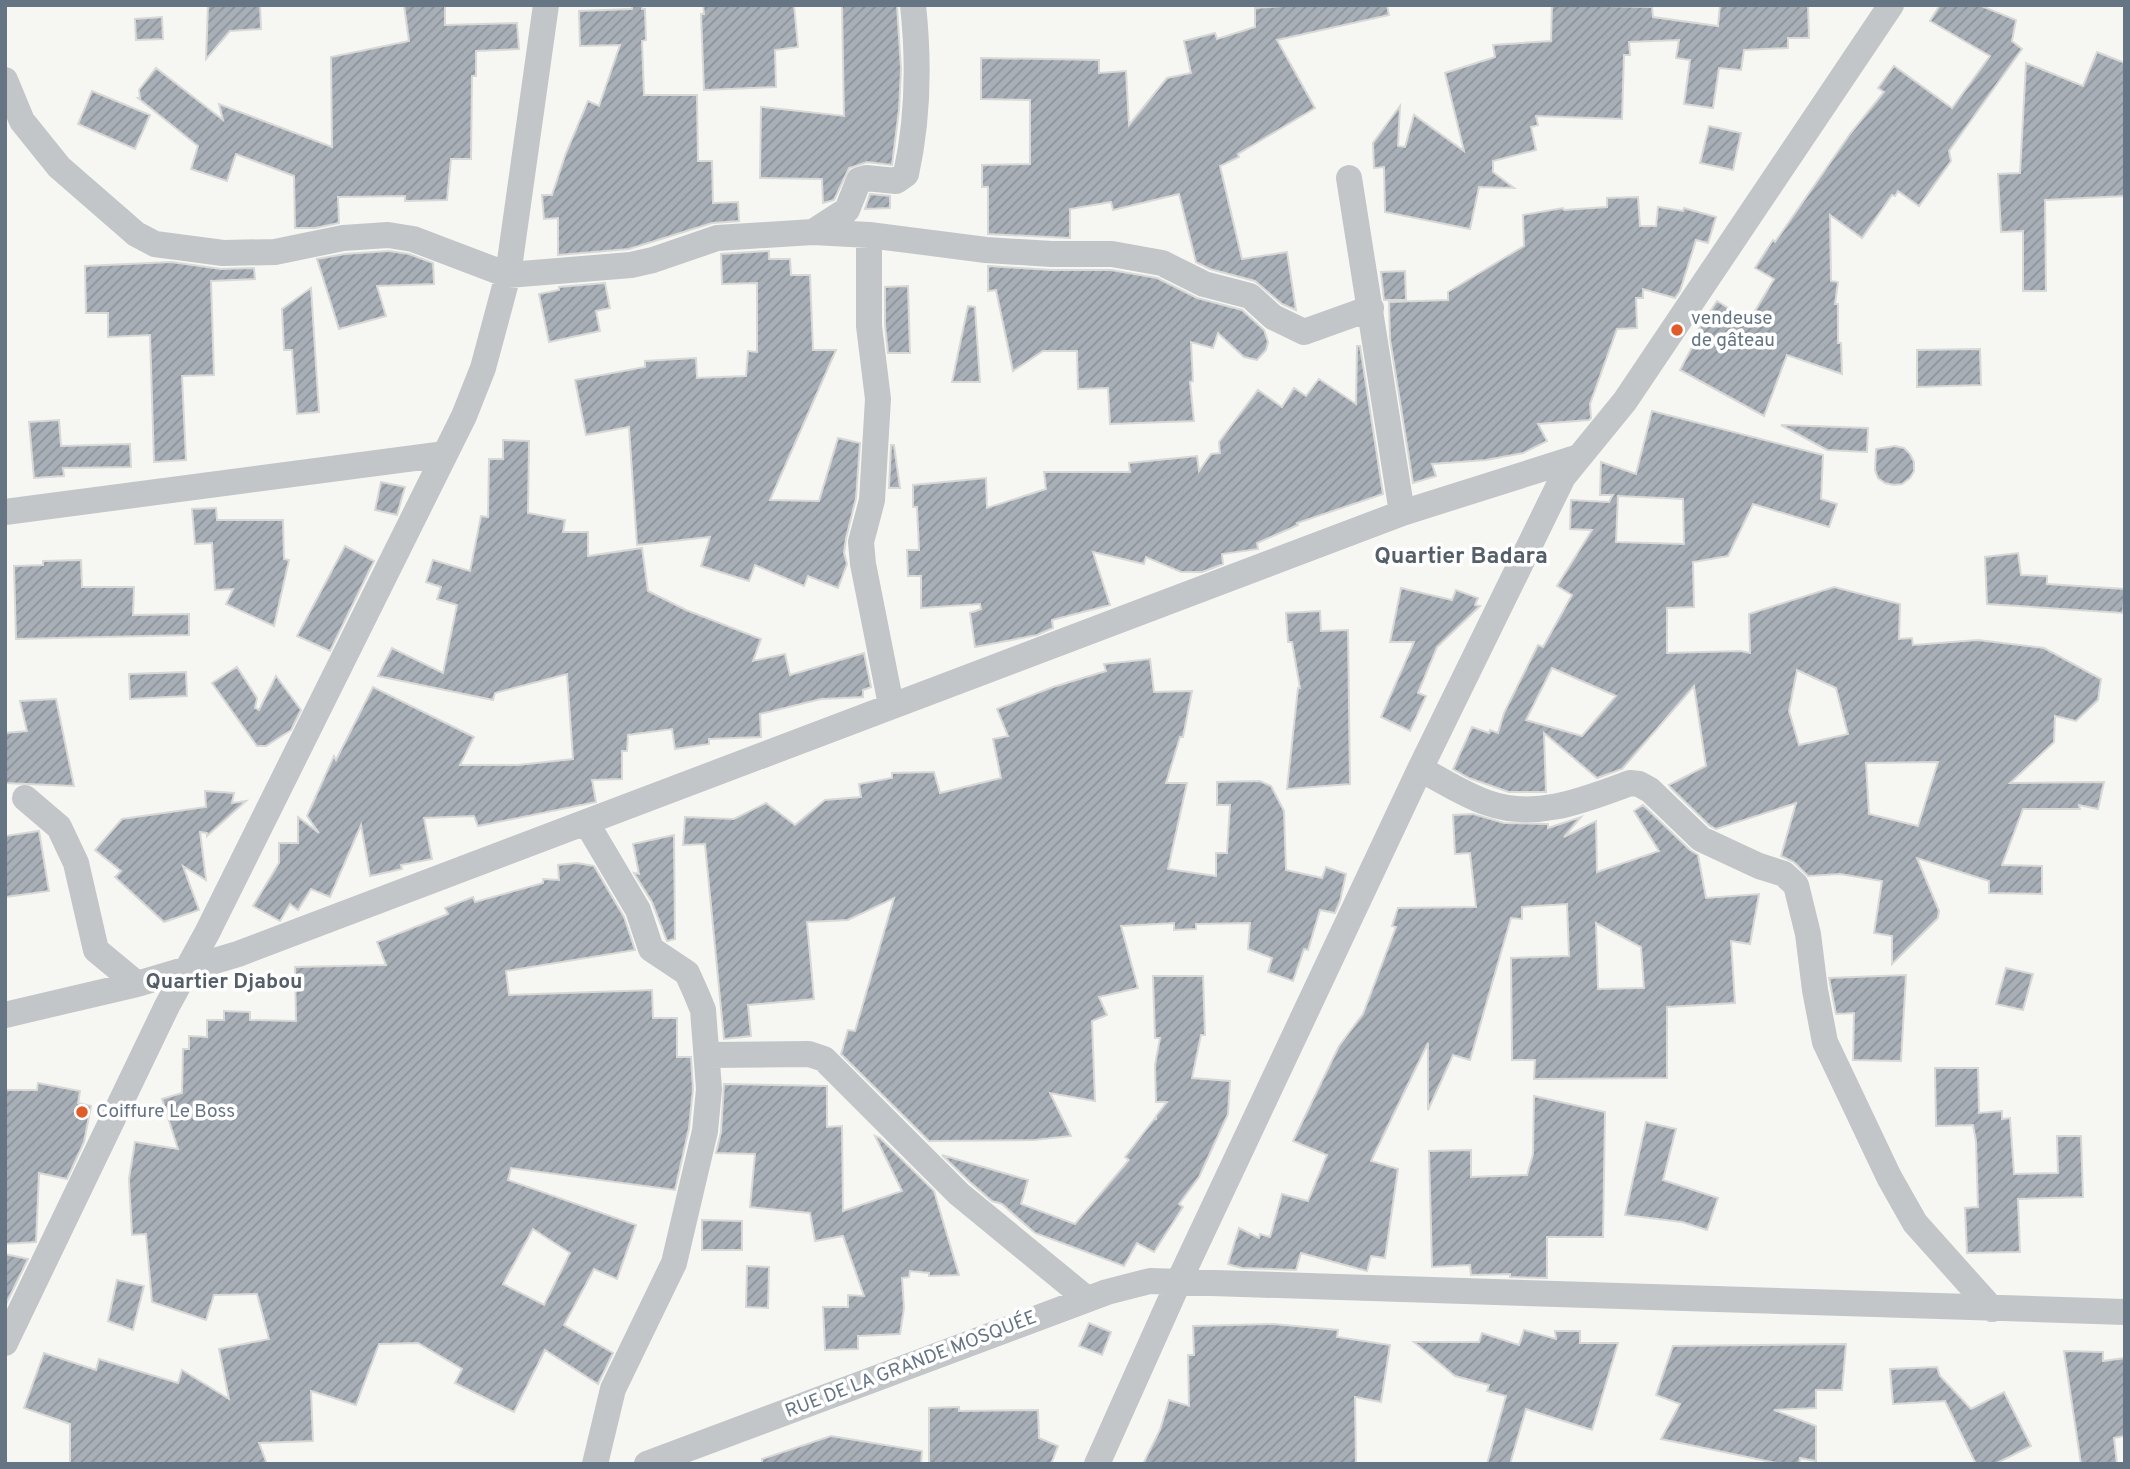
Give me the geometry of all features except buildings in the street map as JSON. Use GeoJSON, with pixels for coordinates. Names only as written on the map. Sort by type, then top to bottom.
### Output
{"type":"FeatureCollection","features":[{"type":"Feature","properties":{"kind":"street"},"geometry":{"type":"LineString","coordinates":[[5,1343],[167,1006],[188,970],[445,454],[483,368],[508,275],[546,5]]}},
{"type":"Feature","properties":{"kind":"street"},"geometry":{"type":"LineString","coordinates":[[813,232],[847,210],[859,180],[866,178],[896,181],[906,174],[914,139],[916,29],[913,5]]}},
{"type":"Feature","properties":{"kind":"street"},"geometry":{"type":"LineString","coordinates":[[1097,1464],[1179,1281],[1420,769],[1563,477],[1625,401],[1891,5]]}},
{"type":"Feature","properties":{"kind":"street"},"geometry":{"type":"LineString","coordinates":[[5,80],[22,121],[59,167],[136,234],[155,244],[223,253],[275,252],[343,238],[388,235],[413,239],[508,275],[631,265],[717,238],[813,232],[869,235],[986,250],[1112,254],[1162,263],[1204,284],[1250,296],[1273,317],[1304,332],[1371,308]]}},
{"type":"Feature","properties":{"kind":"street"},"geometry":{"type":"LineString","coordinates":[[1349,178],[1402,513]]}},
{"type":"Feature","properties":{"kind":"street"},"geometry":{"type":"LineString","coordinates":[[869,235],[869,326],[878,399],[872,500],[861,542],[891,705]]}},
{"type":"Feature","properties":{"kind":"street"},"geometry":{"type":"LineString","coordinates":[[5,512],[445,454]]}},
{"type":"Feature","properties":{"kind":"street"},"geometry":{"type":"LineString","coordinates":[[5,1015],[137,985],[238,954],[1402,513],[1576,458]]}},
{"type":"Feature","properties":{"kind":"street"},"geometry":{"type":"LineString","coordinates":[[1420,769],[1486,803],[1523,810],[1546,810],[1630,783],[1639,784],[1650,790],[1701,839],[1759,866],[1784,874],[1796,885],[1808,934],[1825,1042],[1889,1177],[1915,1223],[1992,1309]]}},
{"type":"Feature","properties":{"kind":"street"},"geometry":{"type":"LineString","coordinates":[[25,798],[59,827],[75,863],[96,950],[137,985]]}},
{"type":"Feature","properties":{"kind":"street"},"geometry":{"type":"LineString","coordinates":[[586,822],[638,910],[651,949],[687,974],[703,1010],[709,1089],[705,1131],[674,1264],[613,1389],[595,1464]]}},
{"type":"Feature","properties":{"kind":"street"},"geometry":{"type":"LineString","coordinates":[[708,1055],[809,1054],[824,1059],[959,1194],[1087,1299]]}},
{"type":"Feature","properties":{"kind":"street","name":"RUE DE LA GRANDE MOSQUÉE"},"geometry":{"type":"LineString","coordinates":[[647,1464],[1087,1299],[1150,1281],[2125,1312]]}},
{"type":"Feature","properties":{"kind":"place","name":"vendeuse de gâteau"},"geometry":{"type":"Point","coordinates":[1677,330]}},
{"type":"Feature","properties":{"kind":"place","name":"Coiffure Le Boss"},"geometry":{"type":"Point","coordinates":[82,1112]}},
{"type":"Feature","properties":{"kind":"district","name":"Quartier Badara"},"geometry":{"type":"Point","coordinates":[1461,557]}},
{"type":"Feature","properties":{"kind":"district","name":"Quartier Djabou"},"geometry":{"type":"Point","coordinates":[224,982]}}]}
